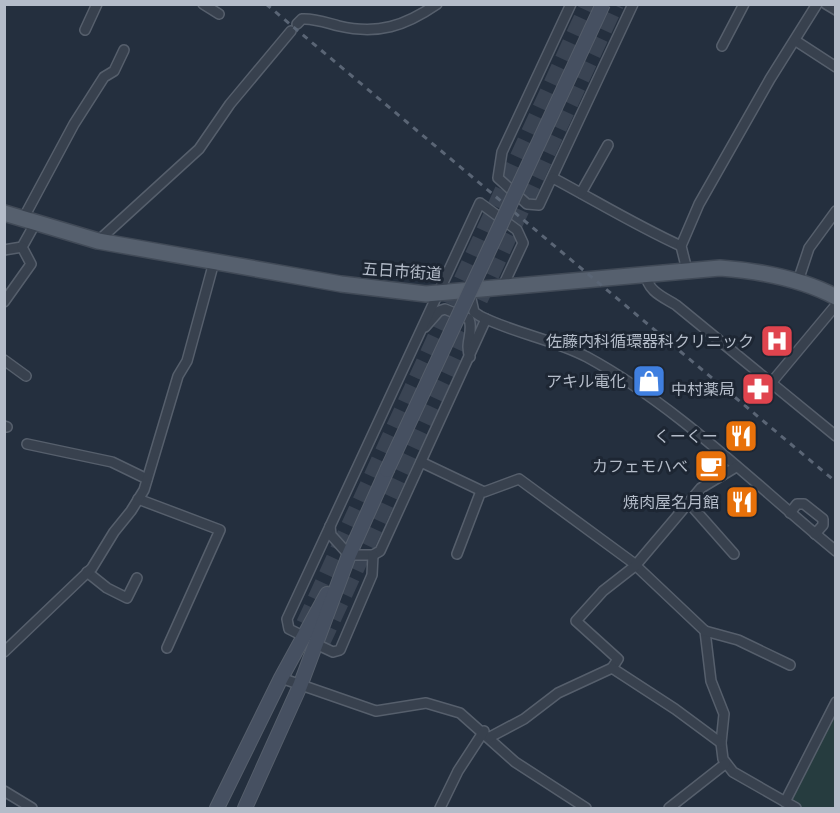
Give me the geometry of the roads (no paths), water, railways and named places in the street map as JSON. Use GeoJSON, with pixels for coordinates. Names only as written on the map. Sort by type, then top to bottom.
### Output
{"type":"FeatureCollection","features":[{"type":"Feature","properties":{"kind":"main road","name":"五日市街道"},"geometry":{"type":"LineString","coordinates":[[4,213],[98,241],[379,290],[437,294],[687,270],[745,270],[798,281],[836,297]]}},
{"type":"Feature","properties":{"kind":"street"},"geometry":{"type":"LineString","coordinates":[[85,30],[97,4]]}},
{"type":"Feature","properties":{"kind":"street"},"geometry":{"type":"LineString","coordinates":[[203,4],[219,14]]}},
{"type":"Feature","properties":{"kind":"street"},"geometry":{"type":"LineString","coordinates":[[98,241],[199,149],[230,104],[302,19],[308,18],[342,27],[378,29],[402,25],[437,4]]}},
{"type":"Feature","properties":{"kind":"street"},"geometry":{"type":"LineString","coordinates":[[571,4],[502,152],[498,178],[527,204],[538,205],[553,178],[633,4]]}},
{"type":"Feature","properties":{"kind":"street"},"geometry":{"type":"LineString","coordinates":[[245,808],[300,686],[349,555],[603,4]]}},
{"type":"Feature","properties":{"kind":"street"},"geometry":{"type":"LineString","coordinates":[[722,46],[744,4]]}},
{"type":"Feature","properties":{"kind":"street"},"geometry":{"type":"LineString","coordinates":[[687,270],[681,246],[699,204],[770,79],[796,41],[817,4]]}},
{"type":"Feature","properties":{"kind":"street"},"geometry":{"type":"LineString","coordinates":[[826,4],[836,10]]}},
{"type":"Feature","properties":{"kind":"street"},"geometry":{"type":"LineString","coordinates":[[796,41],[836,67]]}},
{"type":"Feature","properties":{"kind":"street"},"geometry":{"type":"LineString","coordinates":[[4,302],[31,264],[22,247],[29,220],[75,124],[104,77],[114,70],[124,50]]}},
{"type":"Feature","properties":{"kind":"street"},"geometry":{"type":"LineString","coordinates":[[580,193],[608,145]]}},
{"type":"Feature","properties":{"kind":"street"},"geometry":{"type":"LineString","coordinates":[[553,178],[605,205],[631,223],[681,246]]}},
{"type":"Feature","properties":{"kind":"street"},"geometry":{"type":"LineString","coordinates":[[303,636],[290,629],[287,619],[480,203],[517,230],[523,243],[501,289]]}},
{"type":"Feature","properties":{"kind":"street"},"geometry":{"type":"LineString","coordinates":[[798,281],[809,248],[834,214]]}},
{"type":"Feature","properties":{"kind":"street"},"geometry":{"type":"LineString","coordinates":[[4,250],[22,247]]}},
{"type":"Feature","properties":{"kind":"street"},"geometry":{"type":"LineString","coordinates":[[4,652],[87,572],[138,499],[147,479],[178,376],[187,361],[214,262]]}},
{"type":"Feature","properties":{"kind":"street"},"geometry":{"type":"LineString","coordinates":[[646,274],[646,284],[653,290],[676,305],[836,436]]}},
{"type":"Feature","properties":{"kind":"street"},"geometry":{"type":"LineString","coordinates":[[471,291],[474,312],[486,319],[584,355],[623,378],[667,409],[836,551]]}},
{"type":"Feature","properties":{"kind":"street"},"geometry":{"type":"LineString","coordinates":[[771,383],[836,305]]}},
{"type":"Feature","properties":{"kind":"street"},"geometry":{"type":"LineString","coordinates":[[418,335],[439,310],[444,309],[470,319],[472,326],[467,351],[470,357]]}},
{"type":"Feature","properties":{"kind":"street"},"geometry":{"type":"LineString","coordinates":[[330,526],[331,535],[349,555],[373,555],[380,551],[486,319]]}},
{"type":"Feature","properties":{"kind":"street"},"geometry":{"type":"LineString","coordinates":[[4,360],[26,375]]}},
{"type":"Feature","properties":{"kind":"street"},"geometry":{"type":"LineString","coordinates":[[27,444],[112,462],[147,479]]}},
{"type":"Feature","properties":{"kind":"street"},"geometry":{"type":"LineString","coordinates":[[421,462],[481,491],[519,479],[597,535],[635,566],[705,631],[738,640],[790,665]]}},
{"type":"Feature","properties":{"kind":"street"},"geometry":{"type":"LineString","coordinates":[[440,808],[458,771],[487,734],[524,719],[558,693],[612,668],[618,659],[576,621],[603,591],[635,566],[709,481],[736,467]]}},
{"type":"Feature","properties":{"kind":"street"},"geometry":{"type":"LineString","coordinates":[[457,554],[481,491]]}},
{"type":"Feature","properties":{"kind":"street"},"geometry":{"type":"LineString","coordinates":[[138,499],[220,530],[167,648]]}},
{"type":"Feature","properties":{"kind":"street"},"geometry":{"type":"LineString","coordinates":[[689,503],[734,554]]}},
{"type":"Feature","properties":{"kind":"street"},"geometry":{"type":"LineString","coordinates":[[790,513],[798,504],[804,504],[823,519],[823,525],[815,534]]}},
{"type":"Feature","properties":{"kind":"street"},"geometry":{"type":"LineString","coordinates":[[217,808],[281,678],[349,555]]}},
{"type":"Feature","properties":{"kind":"street"},"geometry":{"type":"LineString","coordinates":[[316,644],[333,652],[340,650],[372,575],[373,555]]}},
{"type":"Feature","properties":{"kind":"street"},"geometry":{"type":"LineString","coordinates":[[87,572],[107,588],[127,598],[137,578]]}},
{"type":"Feature","properties":{"kind":"street"},"geometry":{"type":"LineString","coordinates":[[705,631],[711,681],[724,714],[721,743],[725,764],[733,772],[796,808]]}},
{"type":"Feature","properties":{"kind":"street"},"geometry":{"type":"LineString","coordinates":[[612,668],[675,709],[721,743]]}},
{"type":"Feature","properties":{"kind":"street"},"geometry":{"type":"LineString","coordinates":[[281,678],[300,686],[339,696],[352,704],[376,711],[426,703],[460,713],[487,734],[515,762],[586,808]]}},
{"type":"Feature","properties":{"kind":"street"},"geometry":{"type":"LineString","coordinates":[[785,802],[836,702]]}},
{"type":"Feature","properties":{"kind":"street"},"geometry":{"type":"LineString","coordinates":[[669,808],[725,764]]}},
{"type":"Feature","properties":{"kind":"street"},"geometry":{"type":"LineString","coordinates":[[4,791],[32,808]]}},
{"type":"Feature","properties":{"kind":"street"},"geometry":{"type":"LineString","coordinates":[[564,808],[571,799]]}},
{"type":"Feature","properties":{"kind":"tunnel"},"geometry":{"type":"LineString","coordinates":[[305,624],[589,4]]}},
{"type":"Feature","properties":{"kind":"tunnel"},"geometry":{"type":"LineString","coordinates":[[321,643],[615,4]]}},
{"type":"Feature","properties":{"kind":"railway"},"geometry":{"type":"LineString","coordinates":[[266,4],[836,482]]}},
{"type":"Feature","properties":{"kind":"place","name":"佐藤内科循環器科クリニック"},"geometry":{"type":"Point","coordinates":[777,341]}},
{"type":"Feature","properties":{"kind":"place","name":"アキル電化"},"geometry":{"type":"Point","coordinates":[649,381]}},
{"type":"Feature","properties":{"kind":"place","name":"中村薬局"},"geometry":{"type":"Point","coordinates":[758,389]}},
{"type":"Feature","properties":{"kind":"place","name":"くーくー"},"geometry":{"type":"Point","coordinates":[741,436]}},
{"type":"Feature","properties":{"kind":"place","name":"カフェモハべ"},"geometry":{"type":"Point","coordinates":[711,466]}},
{"type":"Feature","properties":{"kind":"place","name":"焼肉屋名月館"},"geometry":{"type":"Point","coordinates":[742,502]}}]}
